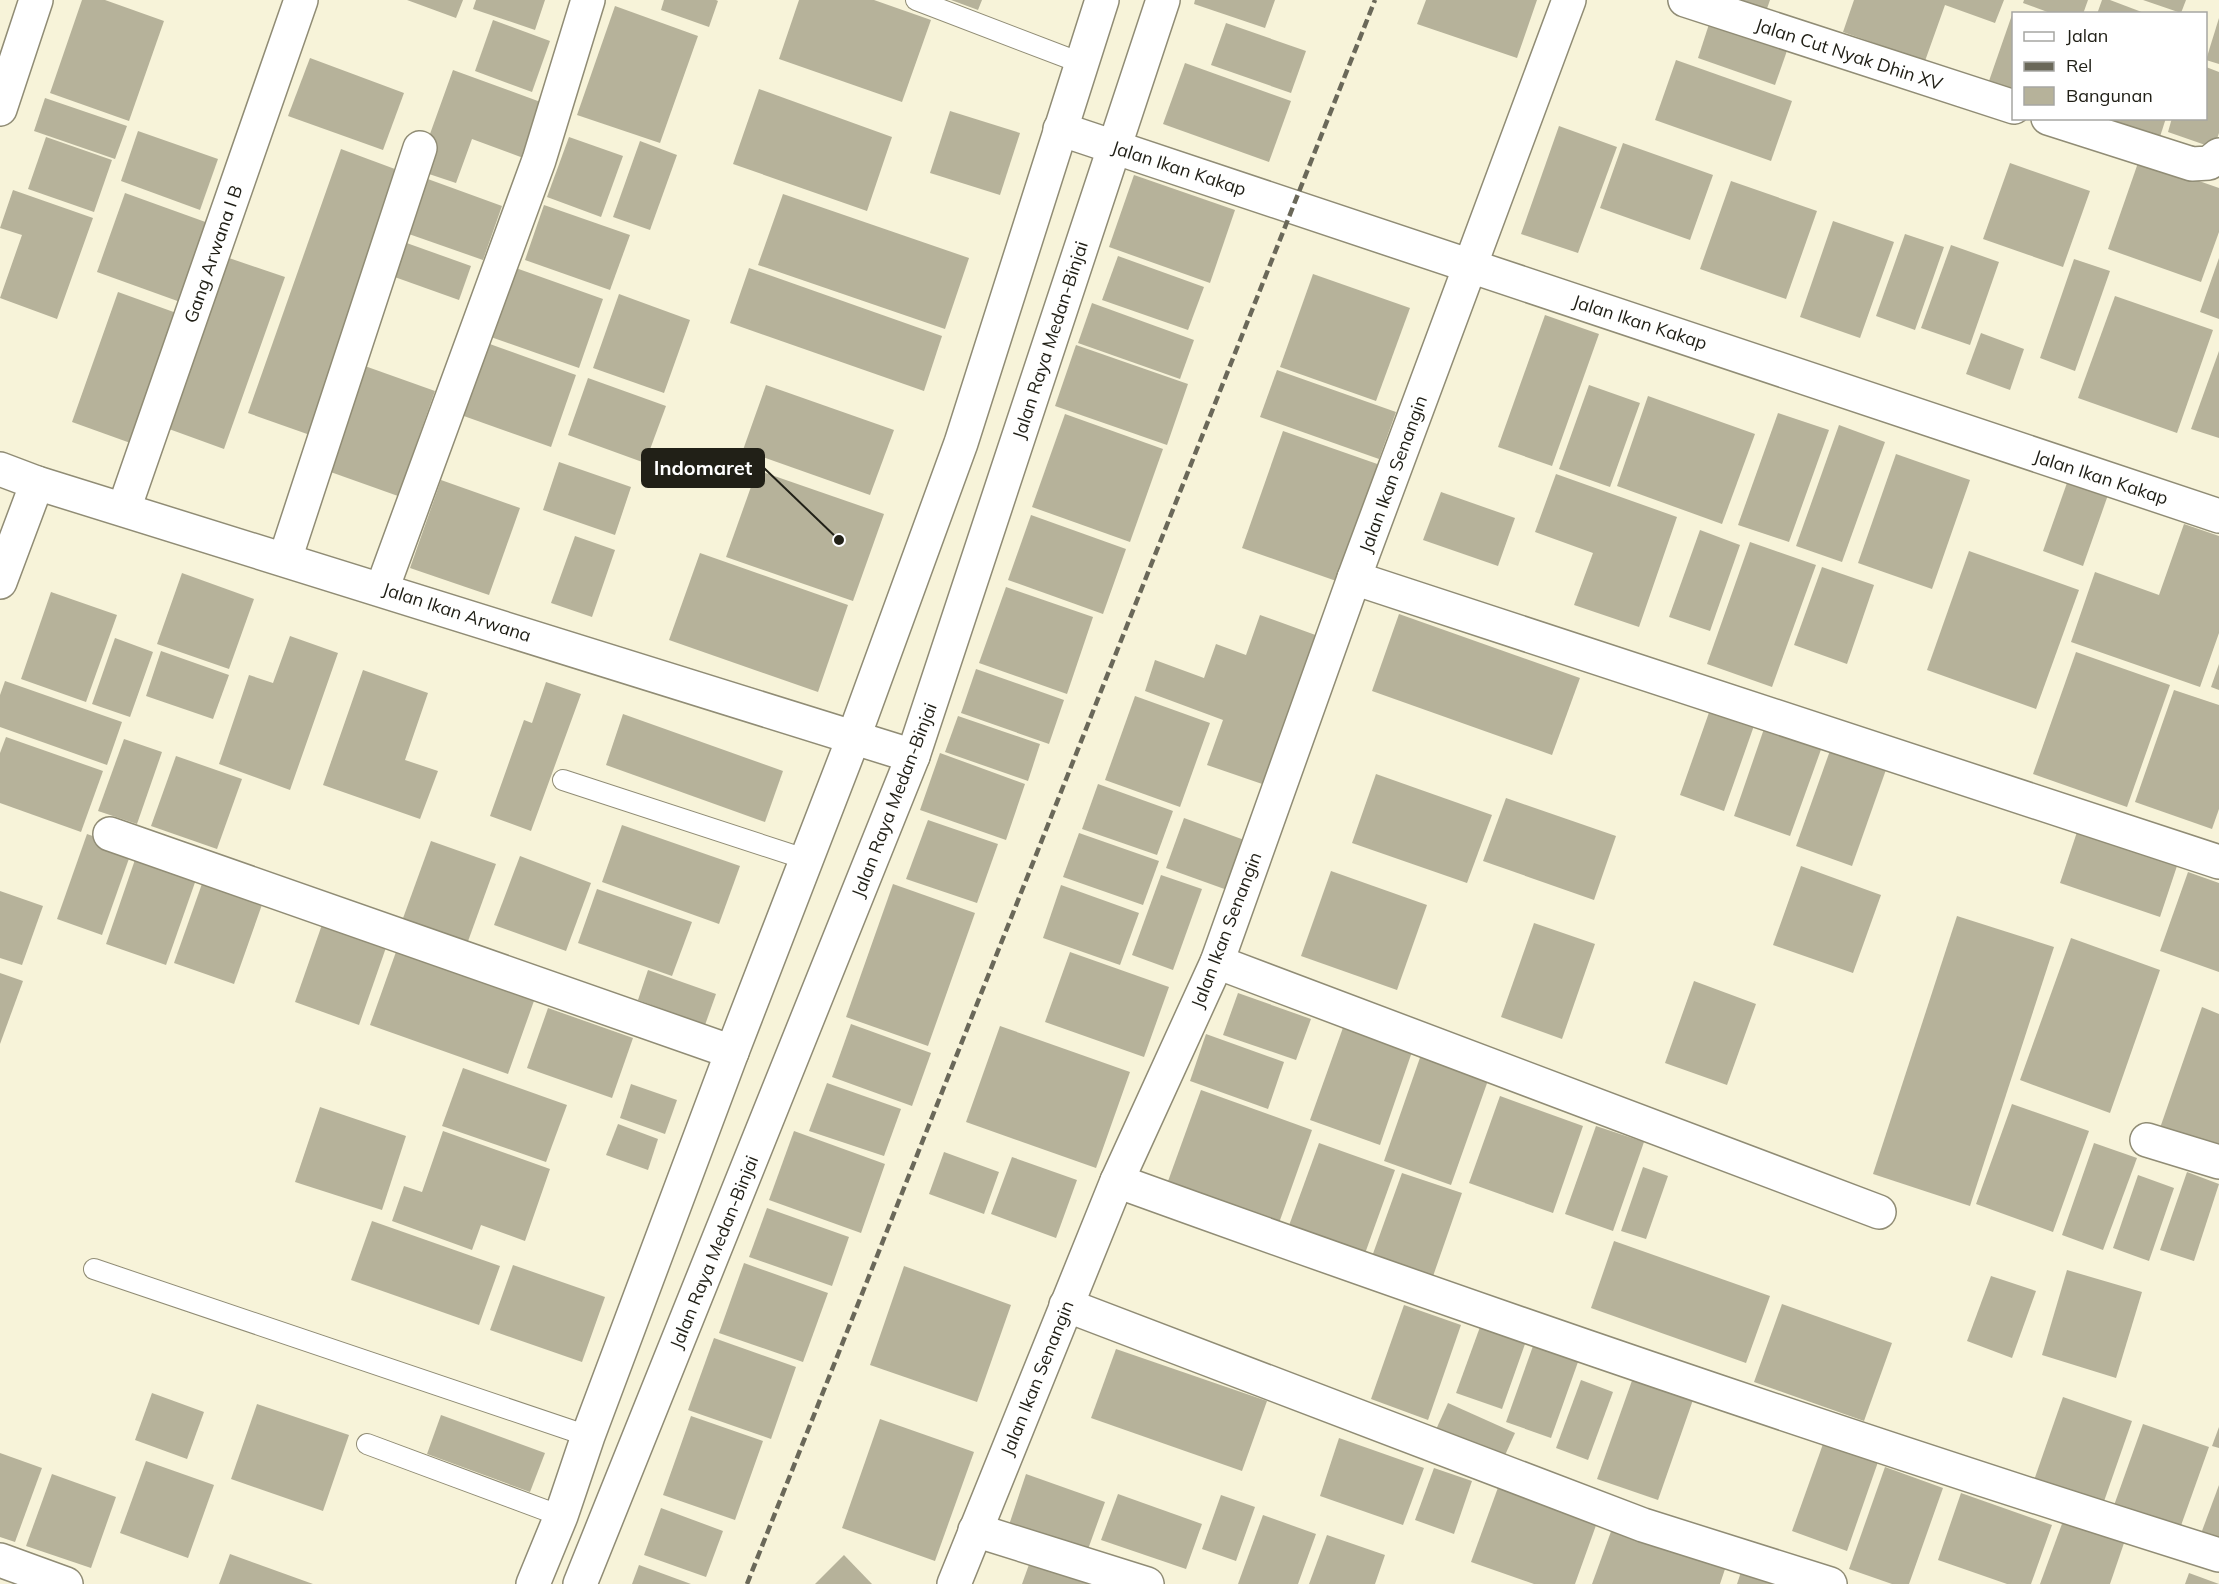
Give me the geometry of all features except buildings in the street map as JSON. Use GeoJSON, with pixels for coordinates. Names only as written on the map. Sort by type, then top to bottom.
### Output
{"type":"FeatureCollection","features":[{"type":"Feature","properties":{"kind":"street"},"geometry":{"type":"LineString","coordinates":[[0,109],[36,0]]}},
{"type":"Feature","properties":{"kind":"street","name":"Gang Arwana I B"},"geometry":{"type":"LineString","coordinates":[[124,509],[301,0]]}},
{"type":"Feature","properties":{"kind":"street"},"geometry":{"type":"LineString","coordinates":[[382,589],[538,160],[588,0]]}},
{"type":"Feature","properties":{"kind":"street"},"geometry":{"type":"LineString","coordinates":[[533,1584],[561,1516],[588,1436],[732,1052],[853,739],[961,443],[1102,0]]}},
{"type":"Feature","properties":{"kind":"street","name":"Jalan Raya Medan-Binjai"},"geometry":{"type":"LineString","coordinates":[[580,1584],[913,756],[1163,0]]}},
{"type":"Feature","properties":{"kind":"street","name":"Jalan Ikan Senangin"},"geometry":{"type":"LineString","coordinates":[[954,1584],[1117,1181],[1217,962],[1354,578],[1569,0]]}},
{"type":"Feature","properties":{"kind":"street","name":"Jalan Cut Nyak Dhin XV"},"geometry":{"type":"LineString","coordinates":[[1685,0],[2012,107]]}},
{"type":"Feature","properties":{"kind":"street"},"geometry":{"type":"LineString","coordinates":[[2054,120],[2192,165],[2210,163],[2219,155]]}},
{"type":"Feature","properties":{"kind":"street","name":"Jalan Ikan Kakap"},"geometry":{"type":"LineString","coordinates":[[1060,129],[2219,516]]}},
{"type":"Feature","properties":{"kind":"street"},"geometry":{"type":"LineString","coordinates":[[285,559],[420,147]]}},
{"type":"Feature","properties":{"kind":"street","name":"Jalan Ikan Arwana"},"geometry":{"type":"LineString","coordinates":[[0,469],[37,483],[913,756]]}},
{"type":"Feature","properties":{"kind":"street"},"geometry":{"type":"LineString","coordinates":[[0,582],[37,483]]}},
{"type":"Feature","properties":{"kind":"street"},"geometry":{"type":"LineString","coordinates":[[1354,578],[2219,862]]}},
{"type":"Feature","properties":{"kind":"street"},"geometry":{"type":"LineString","coordinates":[[110,834],[732,1052]]}},
{"type":"Feature","properties":{"kind":"street"},"geometry":{"type":"LineString","coordinates":[[1217,962],[1878,1212]]}},
{"type":"Feature","properties":{"kind":"street"},"geometry":{"type":"LineString","coordinates":[[2147,1140],[2219,1162]]}},
{"type":"Feature","properties":{"kind":"street"},"geometry":{"type":"LineString","coordinates":[[1117,1181],[1533,1329],[1975,1479],[2219,1555]]}},
{"type":"Feature","properties":{"kind":"street"},"geometry":{"type":"LineString","coordinates":[[1066,1305],[1643,1525],[1830,1584]]}},
{"type":"Feature","properties":{"kind":"street"},"geometry":{"type":"LineString","coordinates":[[975,1530],[1148,1584]]}},
{"type":"Feature","properties":{"kind":"street"},"geometry":{"type":"LineString","coordinates":[[0,1560],[66,1584]]}},
{"type":"Feature","properties":{"kind":"lane"},"geometry":{"type":"LineString","coordinates":[[916,0],[1082,63]]}},
{"type":"Feature","properties":{"kind":"lane"},"geometry":{"type":"LineString","coordinates":[[563,780],[806,859]]}},
{"type":"Feature","properties":{"kind":"lane"},"geometry":{"type":"LineString","coordinates":[[94,1269],[588,1436]]}},
{"type":"Feature","properties":{"kind":"lane"},"geometry":{"type":"LineString","coordinates":[[367,1444],[561,1516]]}},
{"type":"Feature","properties":{"kind":"railway"},"geometry":{"type":"LineString","coordinates":[[747,1584],[1375,0]]}},
{"type":"Feature","properties":{"kind":"place","name":"Indomaret"},"geometry":{"type":"Point","coordinates":[839,540]}}]}
